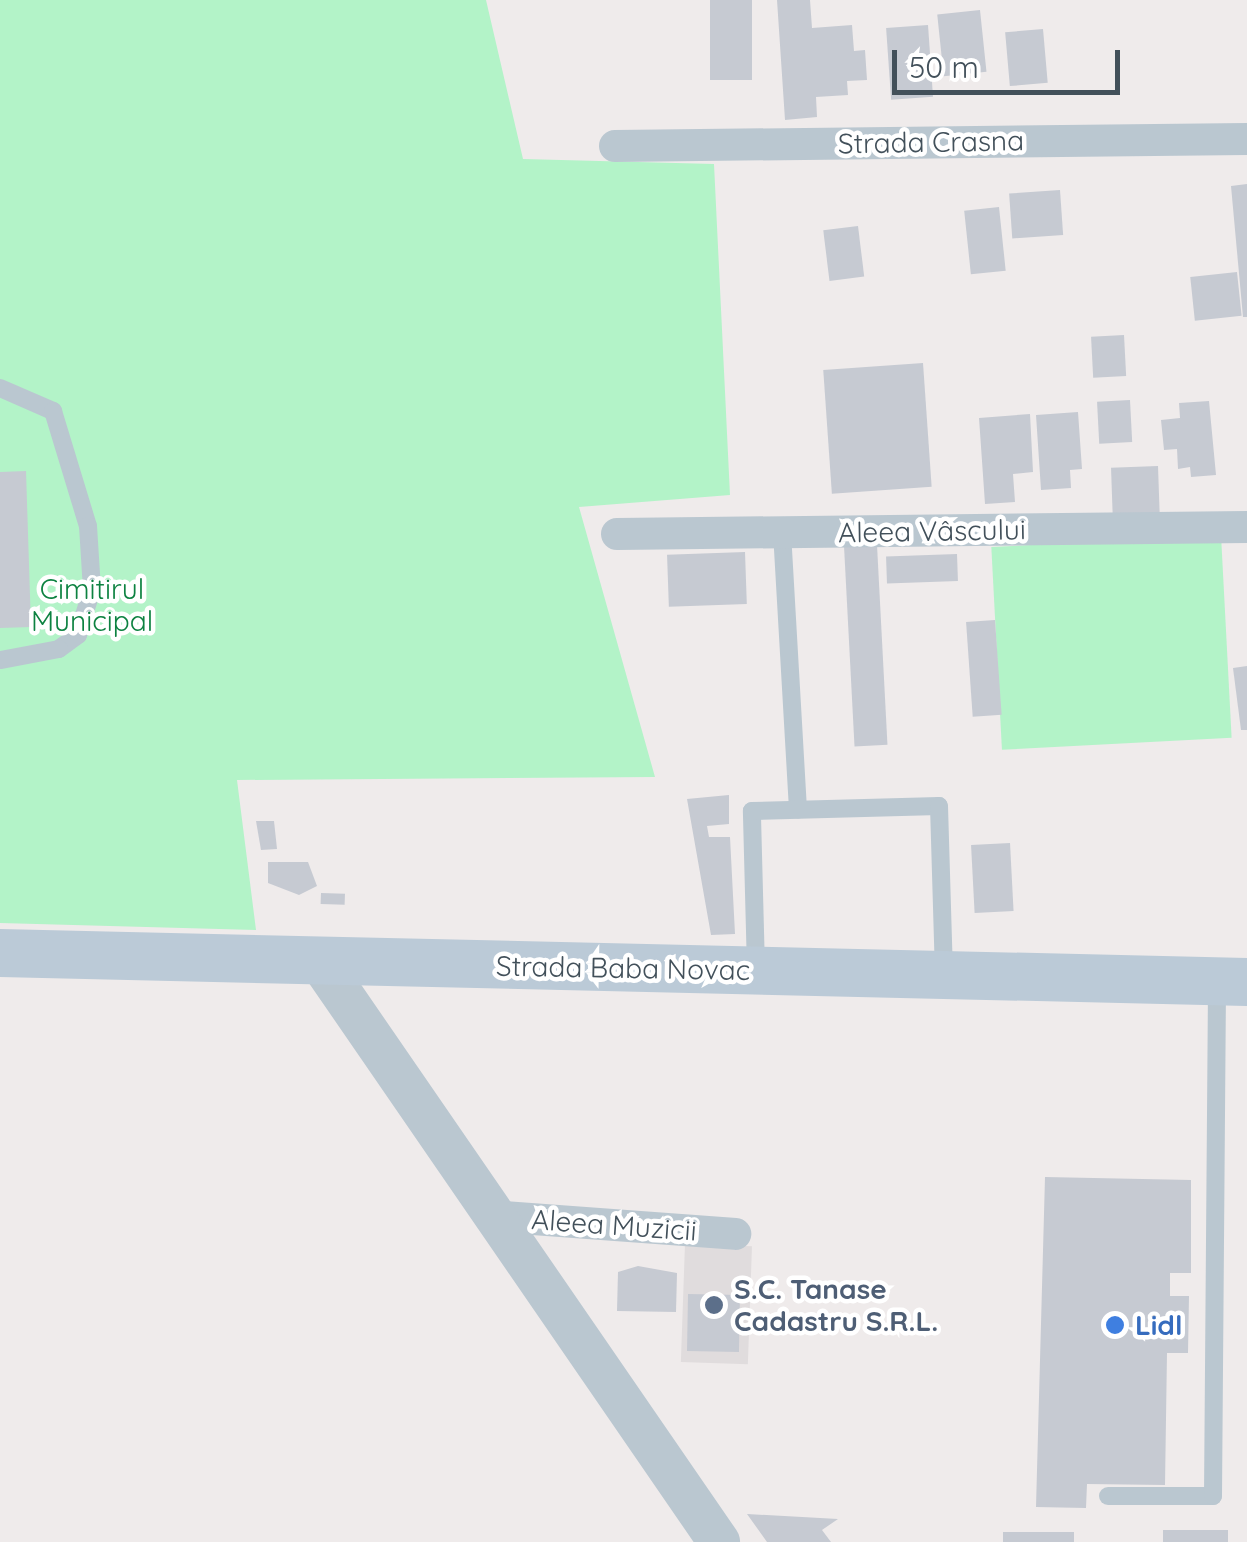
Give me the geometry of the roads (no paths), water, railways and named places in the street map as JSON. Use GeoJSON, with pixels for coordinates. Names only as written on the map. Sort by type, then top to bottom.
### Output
{"type":"FeatureCollection","features":[{"type":"Feature","properties":{"kind":"main road","name":"Strada Baba Novac"},"geometry":{"type":"LineString","coordinates":[[0,954],[1232,982]]}},
{"type":"Feature","properties":{"kind":"street","name":"Strada Crasna"},"geometry":{"type":"LineString","coordinates":[[615,146],[1247,139]]}},
{"type":"Feature","properties":{"kind":"street","name":"Aleea Vâscului"},"geometry":{"type":"LineString","coordinates":[[617,534],[1247,527]]}},
{"type":"Feature","properties":{"kind":"street"},"geometry":{"type":"LineString","coordinates":[[320,962],[718,1542]]}},
{"type":"Feature","properties":{"kind":"street","name":"Aleea Muzicii"},"geometry":{"type":"LineString","coordinates":[[492,1216],[735,1234]]}},
{"type":"Feature","properties":{"kind":"lane"},"geometry":{"type":"LineString","coordinates":[[0,388],[53,411],[88,526],[92,590],[69,642],[0,660]]}},
{"type":"Feature","properties":{"kind":"lane"},"geometry":{"type":"LineString","coordinates":[[782,532],[798,810]]}},
{"type":"Feature","properties":{"kind":"lane"},"geometry":{"type":"LineString","coordinates":[[756,970],[752,812],[939,806],[944,975]]}},
{"type":"Feature","properties":{"kind":"lane"},"geometry":{"type":"LineString","coordinates":[[1108,1496],[1212,1496],[1232,982]]}},
{"type":"Feature","properties":{"kind":"place","name":"S.C. Tanase Cadastru S.R.L."},"geometry":{"type":"Point","coordinates":[714,1305]}},
{"type":"Feature","properties":{"kind":"place","name":"Lidl"},"geometry":{"type":"Point","coordinates":[1115,1325]}},
{"type":"Feature","properties":{"kind":"park label","name":"Cimitirul Municipal"},"geometry":{"type":"Point","coordinates":[92,605]}}]}
